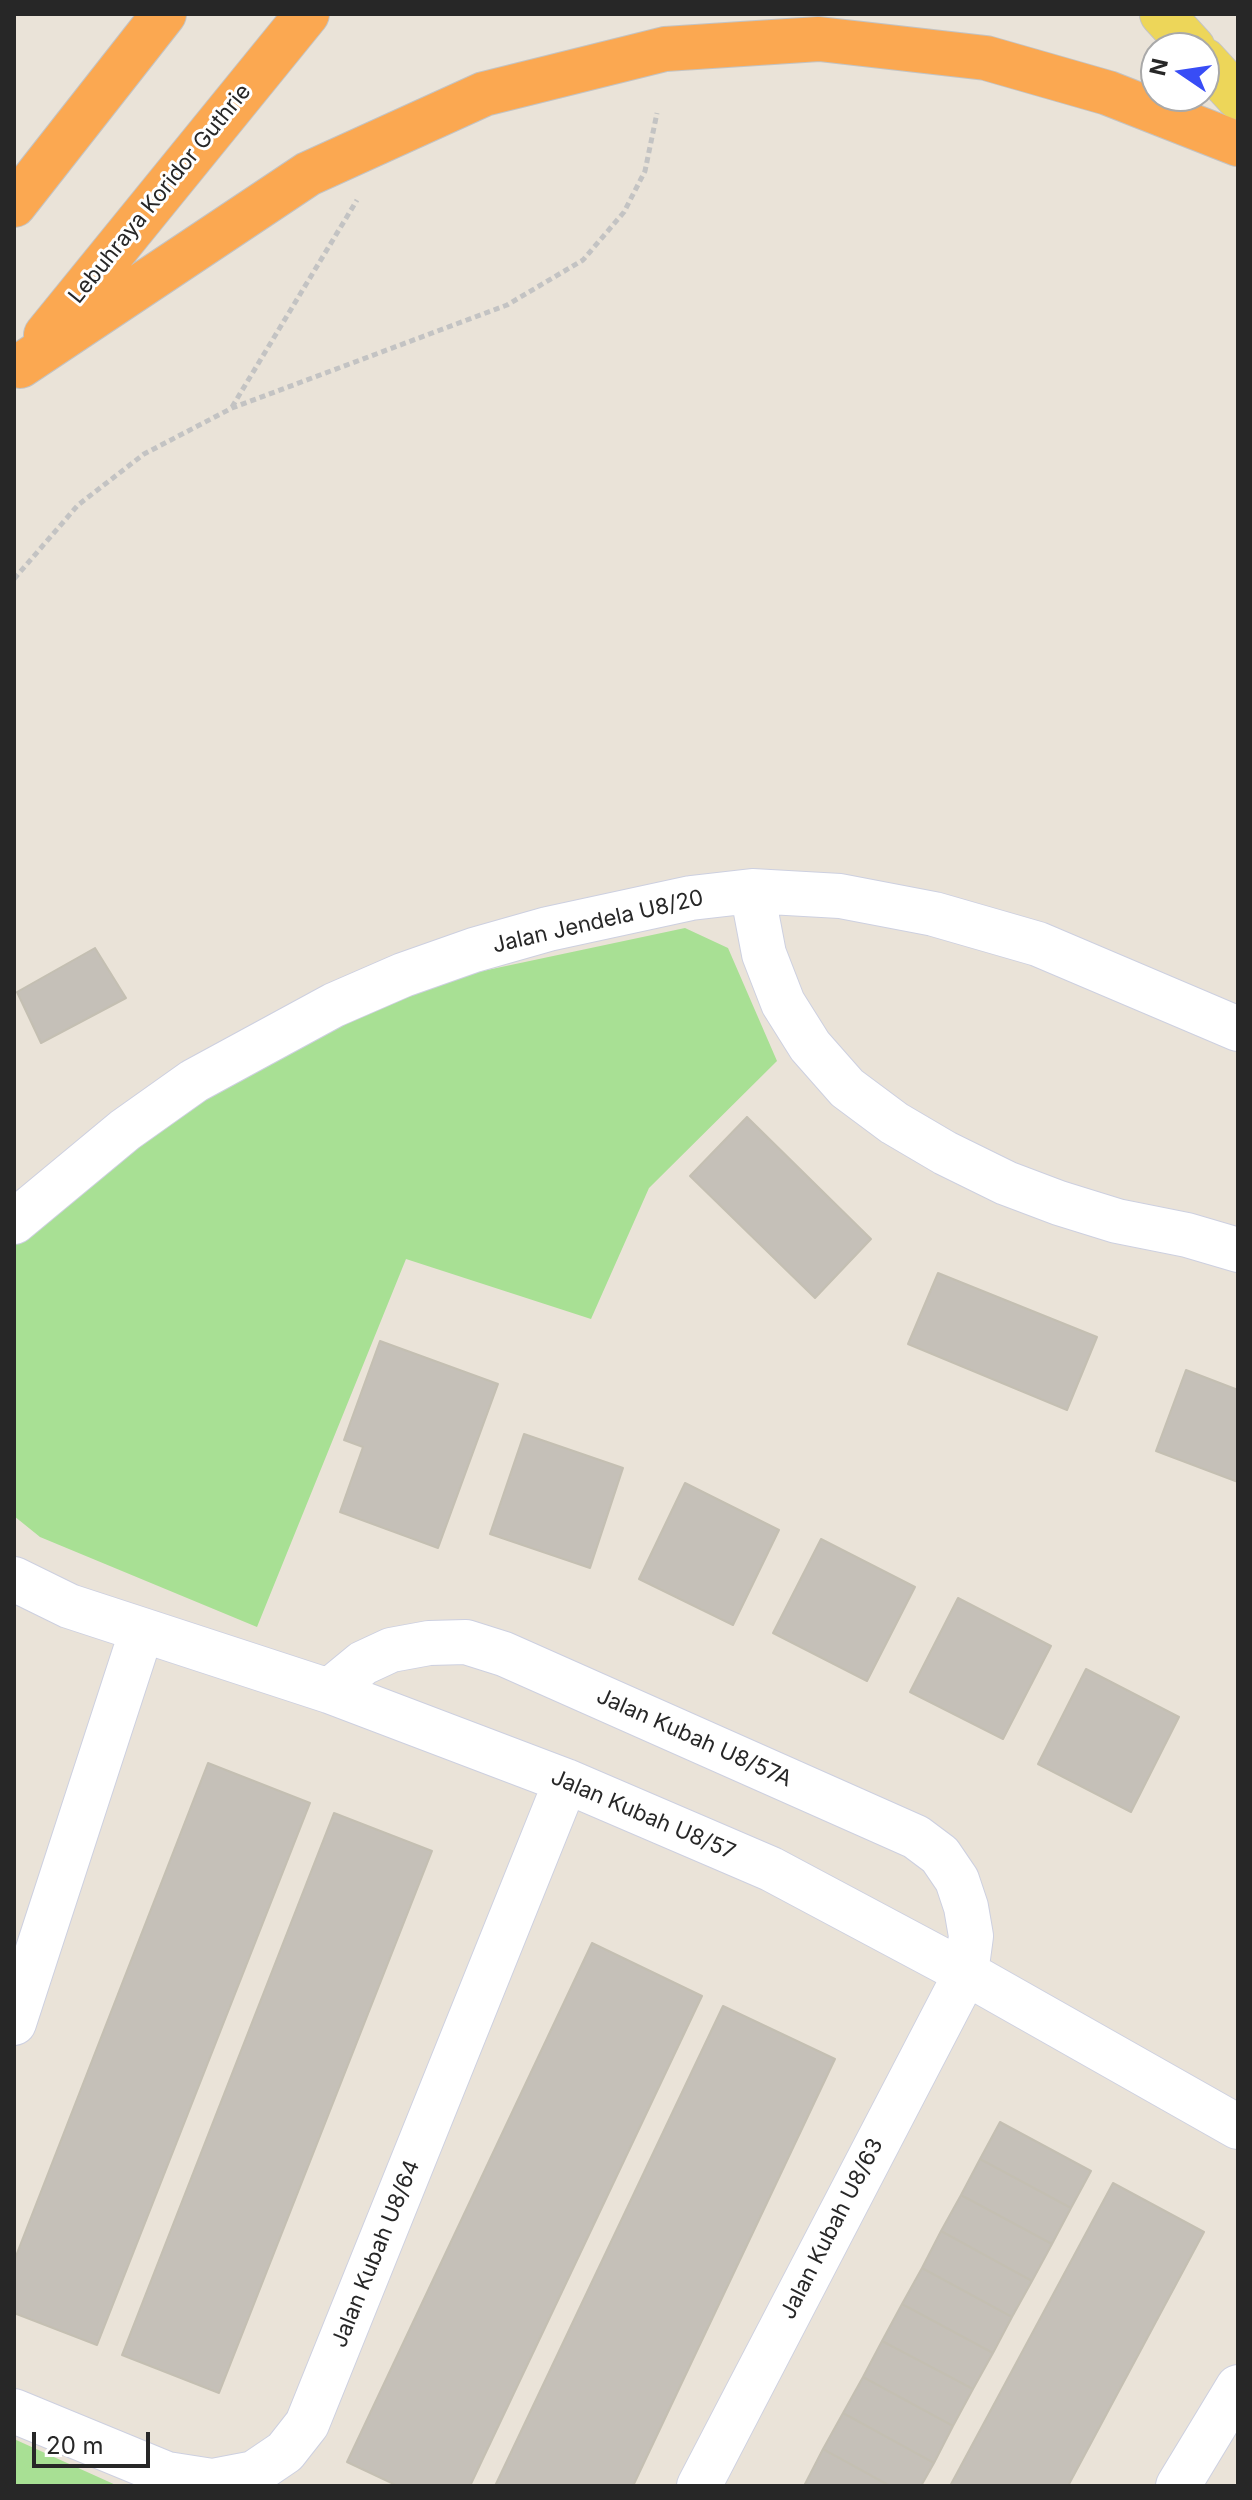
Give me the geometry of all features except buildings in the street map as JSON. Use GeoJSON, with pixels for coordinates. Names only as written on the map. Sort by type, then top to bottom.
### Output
{"type":"FeatureCollection","features":[{"type":"Feature","properties":{"kind":"highway"},"geometry":{"type":"LineString","coordinates":[[14,205],[164,14]]}},
{"type":"Feature","properties":{"kind":"highway","name":"Lebuhraya Koridor Guthrie"},"geometry":{"type":"LineString","coordinates":[[17,370],[307,14]]}},
{"type":"Feature","properties":{"kind":"highway"},"geometry":{"type":"LineString","coordinates":[[17,370],[308,174],[484,94],[665,49],[819,39],[986,58],[1108,93],[1238,144]]}},
{"type":"Feature","properties":{"kind":"main road"},"geometry":{"type":"LineString","coordinates":[[1162,14],[1178,32]]}},
{"type":"Feature","properties":{"kind":"main road"},"geometry":{"type":"LineString","coordinates":[[1220,77],[1238,97]]}},
{"type":"Feature","properties":{"kind":"street","name":"Jalan Jendela U8/20"},"geometry":{"type":"LineString","coordinates":[[14,1222],[125,1130],[194,1081],[334,1005],[403,975],[474,950],[548,929],[691,898],[752,891],[840,896],[934,914],[1038,944],[1238,1029]]}},
{"type":"Feature","properties":{"kind":"street"},"geometry":{"type":"LineString","coordinates":[[752,891],[764,954],[783,1003],[810,1046],[847,1088],[894,1123],[1006,1183],[1059,1203],[1117,1221],[1187,1235],[1238,1250]]}},
{"type":"Feature","properties":{"kind":"street","name":"Jalan Kubah U8/57"},"geometry":{"type":"LineString","coordinates":[[14,1579],[69,1606],[329,1691],[566,1781],[771,1869],[966,1973],[1238,2127]]}},
{"type":"Feature","properties":{"kind":"street"},"geometry":{"type":"LineString","coordinates":[[14,2023],[142,1630]]}},
{"type":"Feature","properties":{"kind":"street","name":"Jalan Kubah U8/57A"},"geometry":{"type":"LineString","coordinates":[[329,1691],[363,1663],[391,1650],[429,1643],[466,1642],[518,1660],[916,1837],[940,1855],[957,1880],[971,1936],[966,1973]]}},
{"type":"Feature","properties":{"kind":"street","name":"Jalan Kubah U8/64"},"geometry":{"type":"LineString","coordinates":[[14,2411],[167,2474],[212,2481],[254,2473],[285,2452],[307,2424],[566,1781]]}},
{"type":"Feature","properties":{"kind":"street","name":"Jalan Kubah U8/63"},"geometry":{"type":"LineString","coordinates":[[699,2486],[966,1973]]}},
{"type":"Feature","properties":{"kind":"street"},"geometry":{"type":"LineString","coordinates":[[1178,2486],[1238,2387]]}},
{"type":"Feature","properties":{"kind":"path"},"geometry":{"type":"LineString","coordinates":[[14,579],[78,505],[144,454],[232,408],[507,305],[583,260],[624,212],[645,171],[657,113]]}},
{"type":"Feature","properties":{"kind":"path"},"geometry":{"type":"LineString","coordinates":[[232,408],[364,188]]}},
{"type":"Feature","properties":{"kind":"green space"},"geometry":{"type":"Polygon","coordinates":[[[685,928],[728,948],[777,1061],[649,1188],[591,1319],[406,1259],[257,1627],[40,1537],[14,1516],[14,1242],[165,1124],[314,1036],[459,976],[685,928]]]}},
{"type":"Feature","properties":{"kind":"green space"},"geometry":{"type":"Polygon","coordinates":[[[14,2439],[107,2481],[118,2486],[14,2486],[14,2439]]]}}]}
